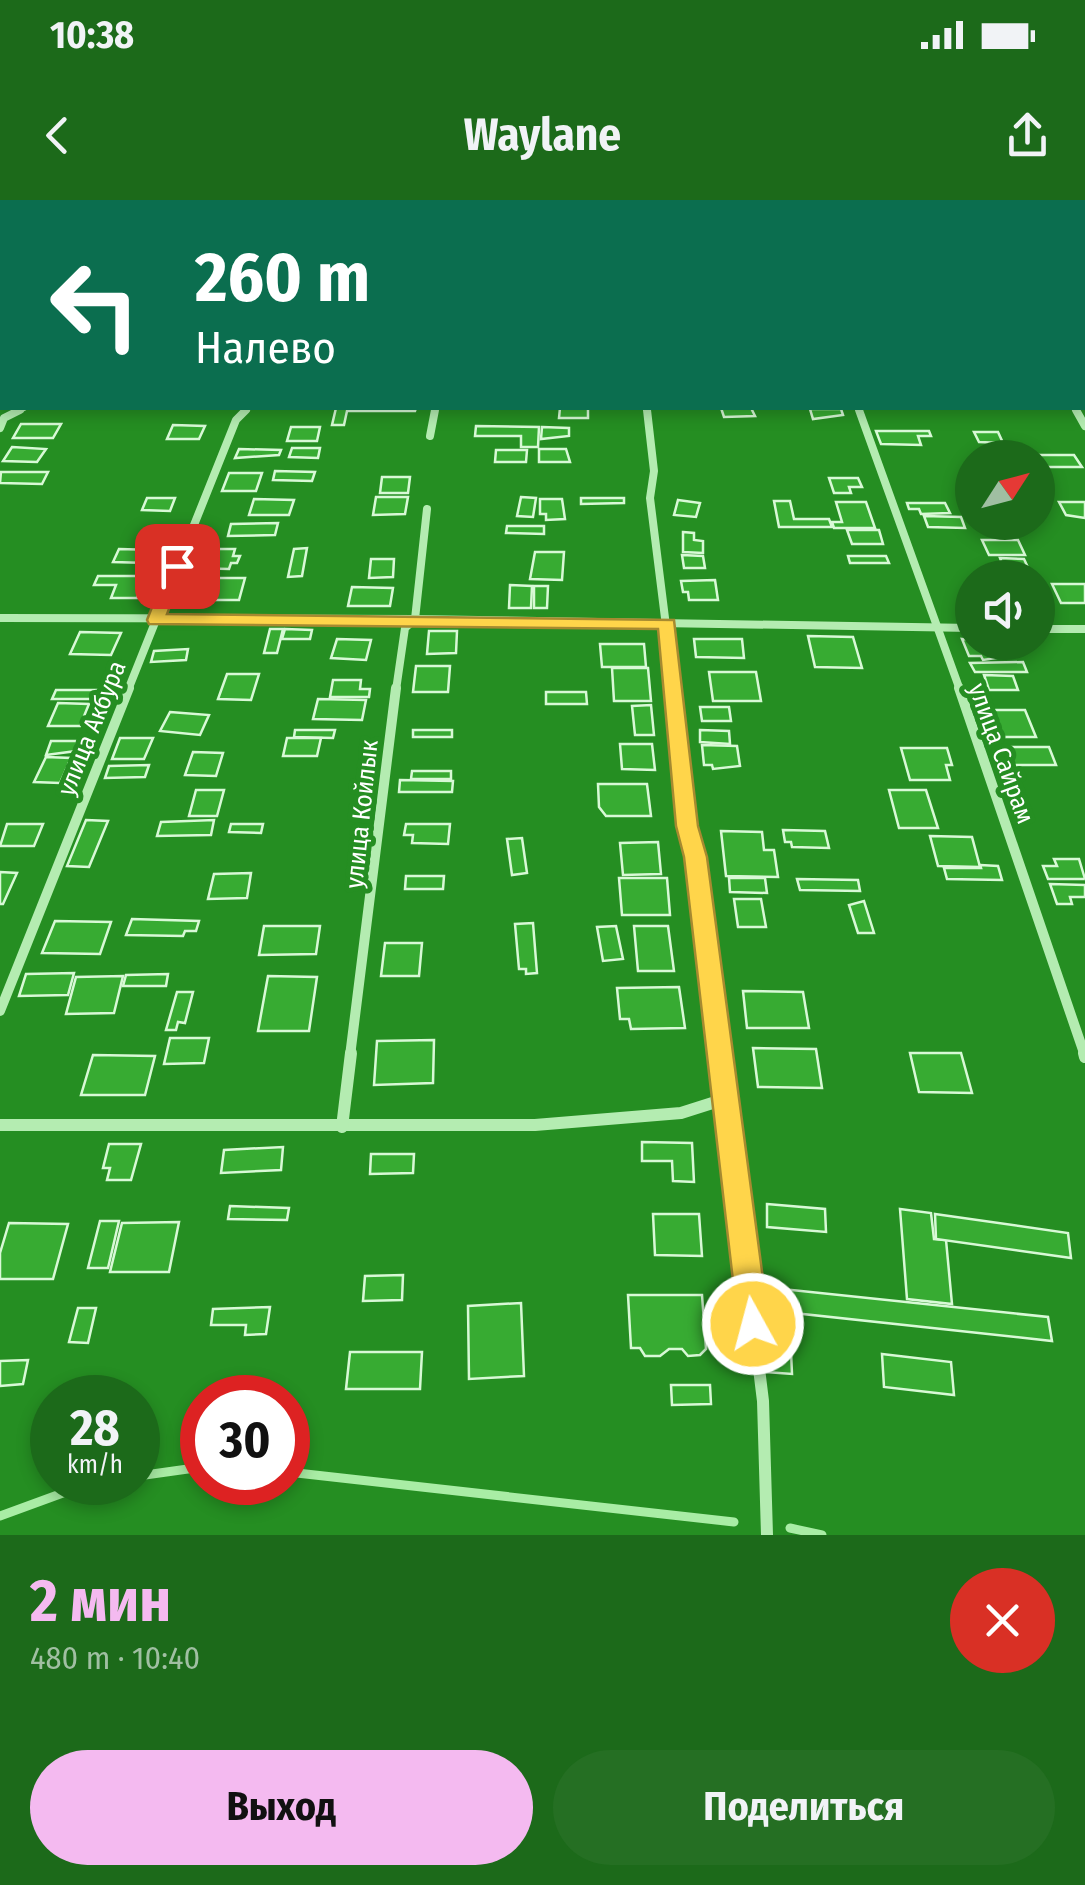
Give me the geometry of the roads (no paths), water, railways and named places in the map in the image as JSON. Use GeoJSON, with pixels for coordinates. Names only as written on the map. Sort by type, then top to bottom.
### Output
{"type":"FeatureCollection","features":[{"type":"Feature","properties":{"kind":"street","name":"улица Акбура"},"geometry":{"type":"LineString","coordinates":[[0,1011],[236,420],[246,410]]}},
{"type":"Feature","properties":{"kind":"street"},"geometry":{"type":"LineString","coordinates":[[430,436],[435,410]]}},
{"type":"Feature","properties":{"kind":"street"},"geometry":{"type":"LineString","coordinates":[[647,410],[654,470],[650,498],[687,826],[696,857],[763,1400],[767,1535]]}},
{"type":"Feature","properties":{"kind":"street","name":"улица Сайрам"},"geometry":{"type":"LineString","coordinates":[[859,410],[1006,818],[1085,1057]]}},
{"type":"Feature","properties":{"kind":"street","name":"улица Койлык"},"geometry":{"type":"LineString","coordinates":[[342,1127],[386,754],[405,628],[415,619],[427,509]]}},
{"type":"Feature","properties":{"kind":"street"},"geometry":{"type":"LineString","coordinates":[[0,618],[415,619],[955,628]]}},
{"type":"Feature","properties":{"kind":"street"},"geometry":{"type":"LineString","coordinates":[[1055,629],[1085,629]]}},
{"type":"Feature","properties":{"kind":"street"},"geometry":{"type":"LineString","coordinates":[[0,1125],[535,1125],[681,1112],[725,1099]]}},
{"type":"Feature","properties":{"kind":"waterway"},"geometry":{"type":"LineString","coordinates":[[160,1473],[180,1470]]}},
{"type":"Feature","properties":{"kind":"waterway"},"geometry":{"type":"LineString","coordinates":[[310,1474],[734,1522]]}},
{"type":"Feature","properties":{"kind":"waterway"},"geometry":{"type":"LineString","coordinates":[[0,1516],[30,1505]]}},
{"type":"Feature","properties":{"kind":"waterway"},"geometry":{"type":"LineString","coordinates":[[790,1528],[822,1535]]}}]}
